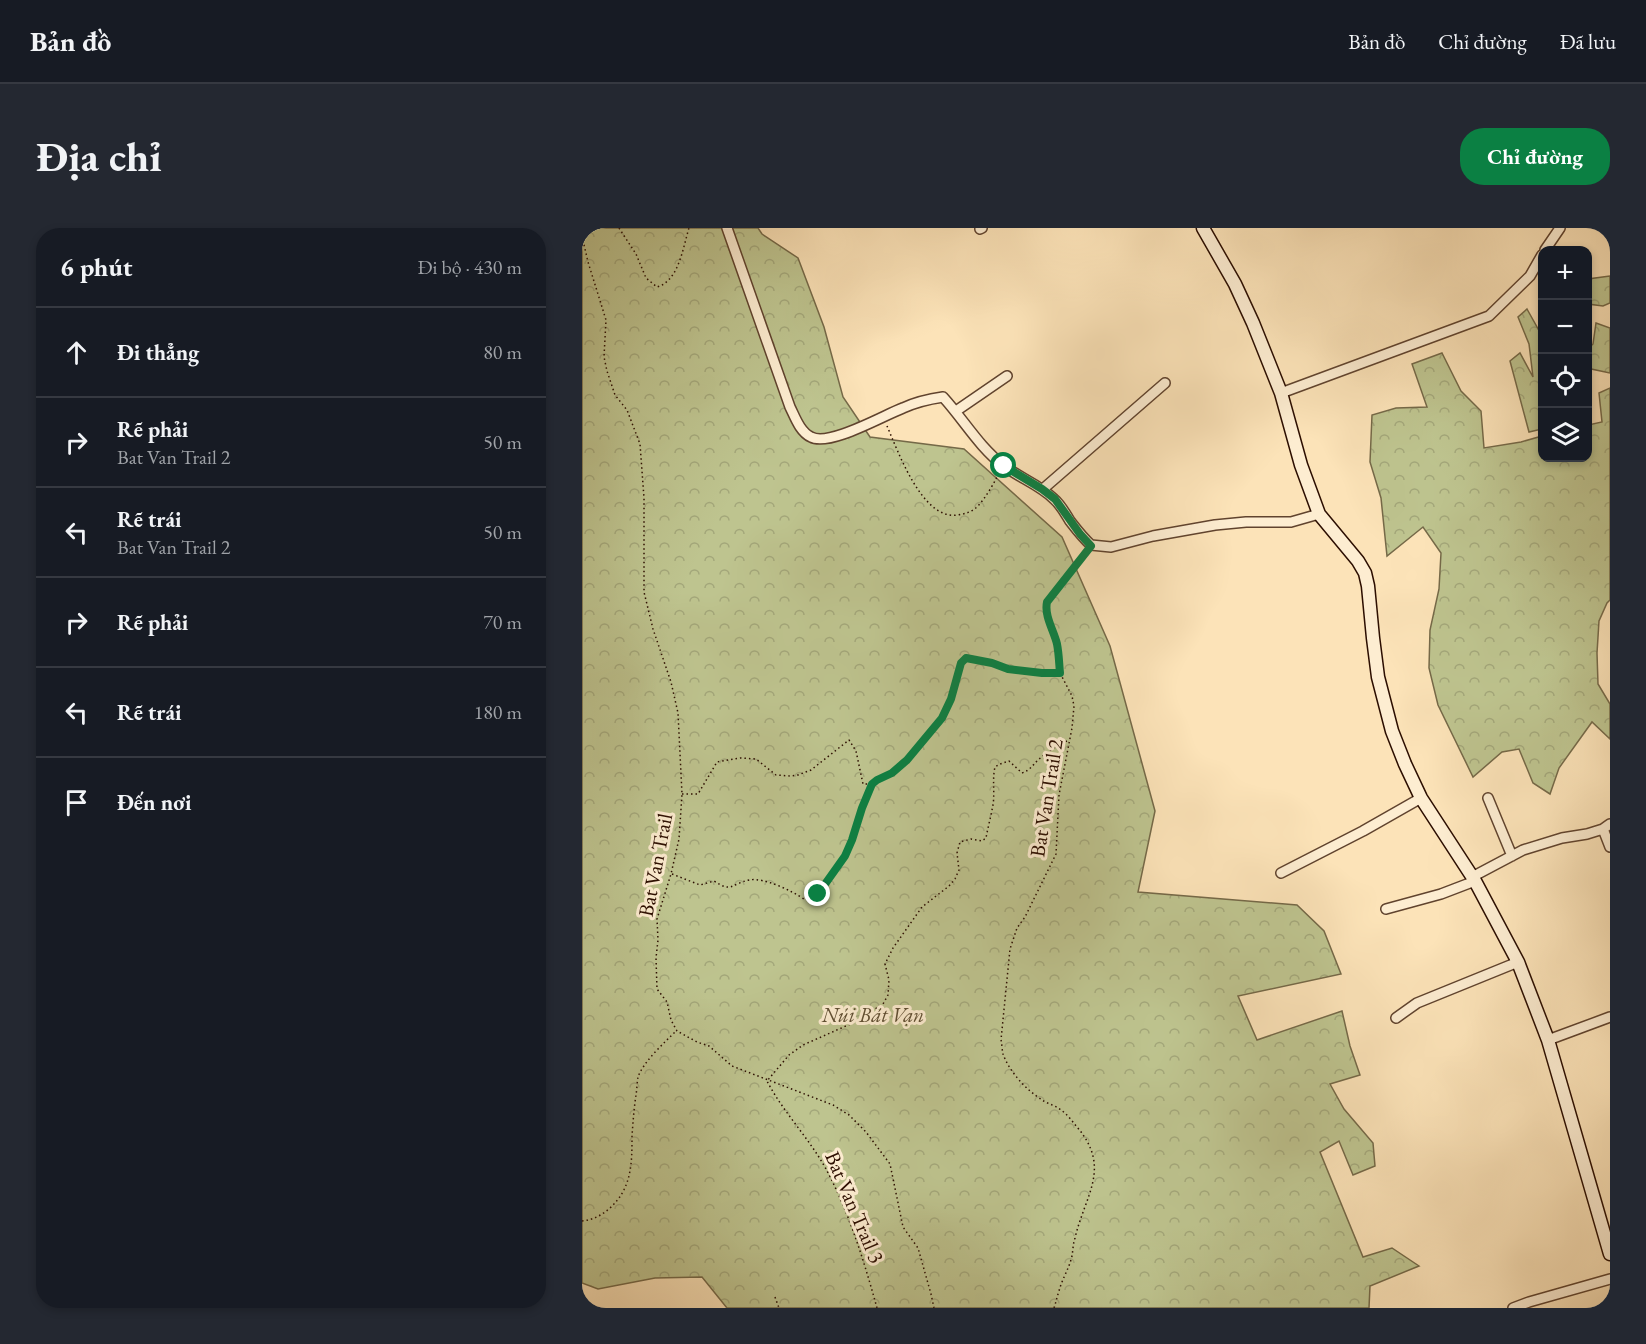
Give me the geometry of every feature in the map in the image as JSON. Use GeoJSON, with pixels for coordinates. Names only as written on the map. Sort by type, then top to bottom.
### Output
{"type":"FeatureCollection","features":[{"type":"Feature","properties":{"kind":"main road"},"geometry":{"type":"LineString","coordinates":[[1203,228],[1235,284],[1281,393],[1301,465],[1319,514],[1358,561],[1365,573],[1378,677],[1386,710],[1405,764],[1421,798],[1474,879],[1518,963],[1548,1040],[1610,1254]]}},
{"type":"Feature","properties":{"kind":"street"},"geometry":{"type":"LineString","coordinates":[[727,228],[790,407],[801,428],[811,438],[823,440],[861,428],[904,407],[943,397],[983,447],[1004,466],[1055,499],[1091,546],[1111,547],[1153,536],[1215,525],[1292,522],[1319,514]]}},
{"type":"Feature","properties":{"kind":"street"},"geometry":{"type":"LineString","coordinates":[[1548,246],[1560,228]]}},
{"type":"Feature","properties":{"kind":"street"},"geometry":{"type":"LineString","coordinates":[[1281,393],[1489,316],[1530,276],[1538,262]]}},
{"type":"Feature","properties":{"kind":"street"},"geometry":{"type":"LineString","coordinates":[[956,411],[1007,376]]}},
{"type":"Feature","properties":{"kind":"street"},"geometry":{"type":"LineString","coordinates":[[1042,489],[1165,383]]}},
{"type":"Feature","properties":{"kind":"street"},"geometry":{"type":"LineString","coordinates":[[1281,873],[1421,798]]}},
{"type":"Feature","properties":{"kind":"street"},"geometry":{"type":"LineString","coordinates":[[1488,798],[1512,856]]}},
{"type":"Feature","properties":{"kind":"street"},"geometry":{"type":"LineString","coordinates":[[1386,909],[1441,894],[1474,879],[1523,850],[1562,837],[1587,834],[1607,827],[1610,847]]}},
{"type":"Feature","properties":{"kind":"street"},"geometry":{"type":"LineString","coordinates":[[1396,1017],[1417,1003],[1518,963]]}},
{"type":"Feature","properties":{"kind":"street"},"geometry":{"type":"LineString","coordinates":[[1548,1040],[1610,1017]]}},
{"type":"Feature","properties":{"kind":"street"},"geometry":{"type":"LineString","coordinates":[[1514,1308],[1610,1279]]}},
{"type":"Feature","properties":{"kind":"path"},"geometry":{"type":"LineString","coordinates":[[619,228],[636,254],[646,278],[657,287],[668,282],[674,272],[689,228]]}},
{"type":"Feature","properties":{"kind":"path","name":"Bat Van Trail"},"geometry":{"type":"LineString","coordinates":[[582,236],[606,320],[604,357],[607,371],[615,395],[627,410],[640,444],[644,498],[644,592],[678,713],[682,794],[679,839],[657,919],[656,967],[657,989],[667,1002],[671,1020],[677,1031]]}},
{"type":"Feature","properties":{"kind":"path"},"geometry":{"type":"LineString","coordinates":[[883,417],[912,480],[931,505],[942,512],[953,516],[967,513],[978,506],[1004,466]]}},
{"type":"Feature","properties":{"kind":"path","name":"Bat Van Trail 2"},"geometry":{"type":"LineString","coordinates":[[1054,1308],[1059,1289],[1067,1275],[1074,1240],[1093,1187],[1095,1166],[1084,1135],[1064,1111],[1042,1100],[1017,1078],[1003,1053],[1001,1040],[1010,949],[1017,928],[1025,917],[1056,854],[1059,795],[1074,706],[1072,696],[1060,673],[1060,657],[1046,609],[1047,602],[1091,546]]}},
{"type":"Feature","properties":{"kind":"path"},"geometry":{"type":"LineString","coordinates":[[671,874],[700,885],[714,880],[729,889],[751,879],[780,886],[804,899],[818,894],[845,856],[872,784],[892,773],[907,760],[942,718],[951,699],[961,663],[966,658],[1008,669],[1060,673]]}},
{"type":"Feature","properties":{"kind":"path"},"geometry":{"type":"LineString","coordinates":[[767,1081],[789,1055],[803,1044],[855,1022],[883,1004],[888,995],[889,980],[885,964],[893,948],[922,907],[955,879],[960,870],[957,853],[960,842],[971,839],[982,841],[986,838],[993,805],[995,767],[1009,761],[1022,773],[1030,770],[1037,761],[1070,739]]}},
{"type":"Feature","properties":{"kind":"path"},"geometry":{"type":"LineString","coordinates":[[682,794],[698,794],[717,762],[741,758],[756,759],[776,775],[798,775],[811,770],[849,740],[856,752],[863,783],[872,784]]}},
{"type":"Feature","properties":{"kind":"path"},"geometry":{"type":"LineString","coordinates":[[582,1221],[590,1221],[603,1214],[624,1191],[633,1160],[633,1123],[638,1076],[658,1047],[677,1031],[709,1046],[732,1066],[833,1105],[849,1114],[866,1132],[890,1164],[903,1227],[918,1248],[934,1308]]}},
{"type":"Feature","properties":{"kind":"path","name":"Bat Van Trail 3"},"geometry":{"type":"LineString","coordinates":[[767,1081],[826,1168],[851,1226],[877,1308]]}},
{"type":"Feature","properties":{"kind":"path"},"geometry":{"type":"LineString","coordinates":[[775,1297],[779,1308]]}},
{"type":"Feature","properties":{"kind":"green space","name":"Núi Bát Vạn"},"geometry":{"type":"Polygon","coordinates":[[[582,228],[758,228],[762,234],[798,258],[824,327],[843,397],[870,437],[964,449],[1062,537],[1110,646],[1155,811],[1138,892],[1297,905],[1324,931],[1341,974],[1238,996],[1257,1040],[1342,1011],[1360,1075],[1330,1084],[1344,1109],[1373,1143],[1375,1166],[1353,1175],[1339,1141],[1320,1152],[1363,1257],[1392,1248],[1419,1266],[1370,1286],[1369,1308],[727,1308],[702,1277],[655,1278],[598,1289],[582,1283],[582,228]]]}},
{"type":"Feature","properties":{"kind":"green space"},"geometry":{"type":"Polygon","coordinates":[[[1610,276],[1610,303],[1603,306],[1592,305],[1592,278],[1610,276]]]}},
{"type":"Feature","properties":{"kind":"green space"},"geometry":{"type":"Polygon","coordinates":[[[1527,309],[1538,329],[1538,430],[1529,432],[1510,361],[1520,353],[1533,377],[1529,344],[1518,317],[1527,309]]]}},
{"type":"Feature","properties":{"kind":"green space"},"geometry":{"type":"Polygon","coordinates":[[[1596,323],[1610,328],[1610,373],[1592,369],[1596,323]]]}},
{"type":"Feature","properties":{"kind":"green space"},"geometry":{"type":"Polygon","coordinates":[[[1442,353],[1461,391],[1481,411],[1484,448],[1538,437],[1538,462],[1592,462],[1592,424],[1602,422],[1599,393],[1610,388],[1610,600],[1599,621],[1597,653],[1598,684],[1610,704],[1610,739],[1592,722],[1559,768],[1550,794],[1533,783],[1519,749],[1502,752],[1473,777],[1438,705],[1429,668],[1430,630],[1439,589],[1441,553],[1423,527],[1387,556],[1381,498],[1370,462],[1372,415],[1396,408],[1427,407],[1412,364],[1442,353]]]}},
{"type":"Feature","properties":{"kind":"route"},"geometry":{"type":"LineString","coordinates":[[818,894],[845,856],[872,784],[892,773],[931,733],[942,718],[951,699],[961,663],[966,658],[1008,669],[1060,673],[1060,657],[1046,609],[1047,602],[1091,546],[1055,499],[1004,466]]}}]}
